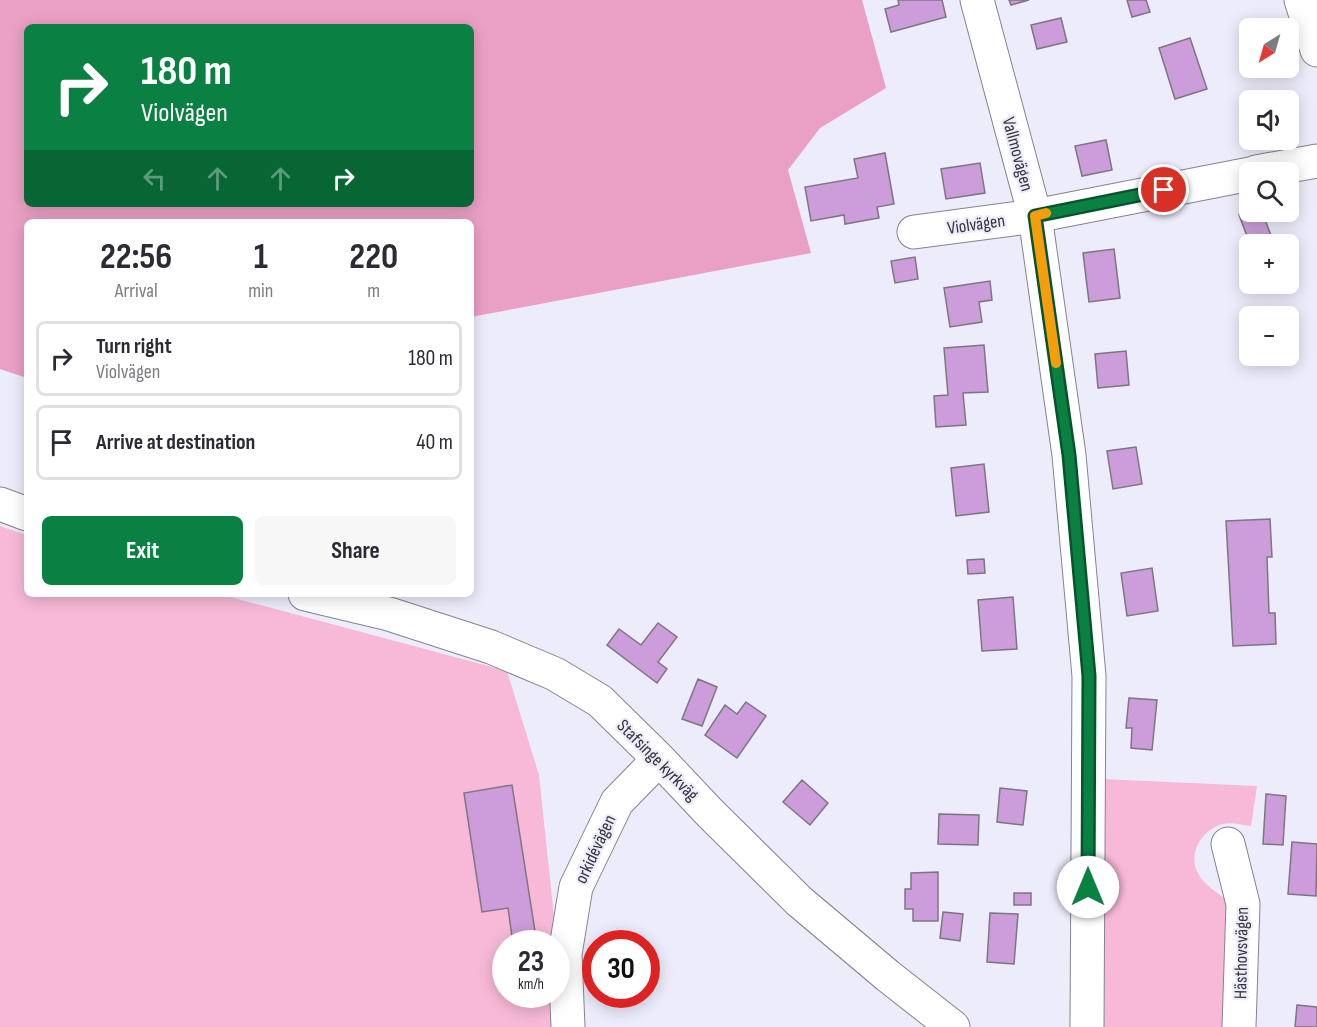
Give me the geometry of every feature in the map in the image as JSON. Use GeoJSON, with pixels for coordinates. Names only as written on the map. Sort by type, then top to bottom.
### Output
{"type":"FeatureCollection","features":[{"type":"Feature","properties":{"kind":"street","name":"Vallmovägen"},"geometry":{"type":"LineString","coordinates":[[977,0],[1035,216],[1069,455],[1089,676],[1087,1027]]}},
{"type":"Feature","properties":{"kind":"street"},"geometry":{"type":"LineString","coordinates":[[1301,0],[1317,50]]}},
{"type":"Feature","properties":{"kind":"street"},"geometry":{"type":"LineString","coordinates":[[1299,164],[1317,161]]}},
{"type":"Feature","properties":{"kind":"street","name":"Violvägen"},"geometry":{"type":"LineString","coordinates":[[914,232],[1035,216],[1239,176]]}},
{"type":"Feature","properties":{"kind":"street"},"geometry":{"type":"LineString","coordinates":[[0,504],[24,513]]}},
{"type":"Feature","properties":{"kind":"street","name":"Stafsinge kyrkväg"},"geometry":{"type":"LineString","coordinates":[[316,597],[400,618],[491,647],[555,674],[600,701],[799,901],[953,1027]]}},
{"type":"Feature","properties":{"kind":"street","name":"orkidévägen"},"geometry":{"type":"LineString","coordinates":[[568,1027],[565,954],[576,887],[617,802],[659,759]]}},
{"type":"Feature","properties":{"kind":"street","name":"Hästhovsvägen"},"geometry":{"type":"LineString","coordinates":[[1228,844],[1243,904],[1239,1027]]}},
{"type":"Feature","properties":{"kind":"shaded area"},"geometry":{"type":"Polygon","coordinates":[[[0,0],[862,0],[886,88],[820,128],[788,170],[811,253],[474,316],[474,219],[24,219],[24,377],[0,369],[0,0]]]}},
{"type":"Feature","properties":{"kind":"shaded area"},"geometry":{"type":"Polygon","coordinates":[[[0,526],[24,534],[24,597],[230,597],[507,671],[539,775],[555,930],[492,930],[492,1008],[564,1008],[564,1027],[0,1027],[0,526]]]}},
{"type":"Feature","properties":{"kind":"shaded area"},"geometry":{"type":"Polygon","coordinates":[[[1102,779],[1257,786],[1251,826],[1229,823],[1215,827],[1203,837],[1195,851],[1195,867],[1199,875],[1227,900],[1224,1027],[1095,1027],[1102,779]]]}},
{"type":"Feature","properties":{"kind":"building"},"geometry":{"type":"Polygon","coordinates":[[[898,0],[942,0],[946,17],[891,32],[885,9],[899,5],[898,0]]]}},
{"type":"Feature","properties":{"kind":"building"},"geometry":{"type":"Polygon","coordinates":[[[1009,0],[1029,0],[1011,5],[1009,0]]]}},
{"type":"Feature","properties":{"kind":"building"},"geometry":{"type":"Polygon","coordinates":[[[1127,0],[1146,0],[1150,12],[1132,17],[1127,0]]]}},
{"type":"Feature","properties":{"kind":"building"},"geometry":{"type":"Polygon","coordinates":[[[1061,18],[1067,42],[1037,49],[1031,25],[1061,18]]]}},
{"type":"Feature","properties":{"kind":"building"},"geometry":{"type":"Polygon","coordinates":[[[1190,38],[1207,89],[1175,99],[1159,48],[1190,38]]]}},
{"type":"Feature","properties":{"kind":"building"},"geometry":{"type":"Polygon","coordinates":[[[1106,140],[1112,170],[1082,176],[1075,146],[1106,140]]]}},
{"type":"Feature","properties":{"kind":"building"},"geometry":{"type":"Polygon","coordinates":[[[885,153],[894,204],[877,207],[879,218],[845,224],[844,215],[811,221],[805,187],[858,178],[854,159],[885,153]]]}},
{"type":"Feature","properties":{"kind":"building"},"geometry":{"type":"Polygon","coordinates":[[[980,163],[985,193],[946,199],[941,169],[980,163]]]}},
{"type":"Feature","properties":{"kind":"building"},"geometry":{"type":"Polygon","coordinates":[[[1242,222],[1266,222],[1270,234],[1246,234],[1242,222]]]}},
{"type":"Feature","properties":{"kind":"building"},"geometry":{"type":"Polygon","coordinates":[[[1114,249],[1120,298],[1089,302],[1083,253],[1114,249]]]}},
{"type":"Feature","properties":{"kind":"building"},"geometry":{"type":"Polygon","coordinates":[[[915,257],[918,279],[895,283],[891,261],[915,257]]]}},
{"type":"Feature","properties":{"kind":"building"},"geometry":{"type":"Polygon","coordinates":[[[990,281],[992,300],[979,302],[982,322],[950,327],[944,288],[990,281]]]}},
{"type":"Feature","properties":{"kind":"building"},"geometry":{"type":"Polygon","coordinates":[[[984,345],[988,392],[963,393],[966,425],[936,427],[934,396],[948,395],[944,348],[984,345]]]}},
{"type":"Feature","properties":{"kind":"building"},"geometry":{"type":"Polygon","coordinates":[[[1126,351],[1129,385],[1098,388],[1095,354],[1126,351]]]}},
{"type":"Feature","properties":{"kind":"building"},"geometry":{"type":"Polygon","coordinates":[[[1136,447],[1142,484],[1113,489],[1107,451],[1136,447]]]}},
{"type":"Feature","properties":{"kind":"building"},"geometry":{"type":"Polygon","coordinates":[[[984,464],[989,512],[956,516],[951,468],[984,464]]]}},
{"type":"Feature","properties":{"kind":"building"},"geometry":{"type":"Polygon","coordinates":[[[1270,519],[1272,557],[1267,557],[1269,613],[1275,613],[1276,644],[1233,646],[1226,521],[1270,519]]]}},
{"type":"Feature","properties":{"kind":"building"},"geometry":{"type":"Polygon","coordinates":[[[984,559],[985,573],[968,574],[967,560],[984,559]]]}},
{"type":"Feature","properties":{"kind":"building"},"geometry":{"type":"Polygon","coordinates":[[[1152,568],[1158,611],[1127,616],[1121,573],[1152,568]]]}},
{"type":"Feature","properties":{"kind":"building"},"geometry":{"type":"Polygon","coordinates":[[[1013,597],[1017,649],[982,651],[978,600],[1013,597]]]}},
{"type":"Feature","properties":{"kind":"building"},"geometry":{"type":"Polygon","coordinates":[[[658,623],[677,637],[658,662],[667,669],[657,683],[607,645],[619,629],[641,645],[658,623]]]}},
{"type":"Feature","properties":{"kind":"building"},"geometry":{"type":"Polygon","coordinates":[[[698,679],[717,687],[702,726],[682,719],[698,679]]]}},
{"type":"Feature","properties":{"kind":"building"},"geometry":{"type":"Polygon","coordinates":[[[1129,698],[1157,700],[1152,750],[1131,748],[1132,728],[1126,728],[1129,698]]]}},
{"type":"Feature","properties":{"kind":"building"},"geometry":{"type":"Polygon","coordinates":[[[746,702],[766,716],[737,758],[705,735],[725,705],[737,714],[746,702]]]}},
{"type":"Feature","properties":{"kind":"building"},"geometry":{"type":"Polygon","coordinates":[[[802,780],[828,803],[810,825],[783,802],[802,780]]]}},
{"type":"Feature","properties":{"kind":"building"},"geometry":{"type":"Polygon","coordinates":[[[512,785],[535,930],[511,930],[508,908],[482,912],[464,793],[512,785]]]}},
{"type":"Feature","properties":{"kind":"building"},"geometry":{"type":"Polygon","coordinates":[[[1000,788],[1027,791],[1023,825],[997,822],[1000,788]]]}},
{"type":"Feature","properties":{"kind":"building"},"geometry":{"type":"Polygon","coordinates":[[[1266,794],[1286,796],[1283,845],[1263,844],[1266,794]]]}},
{"type":"Feature","properties":{"kind":"building"},"geometry":{"type":"Polygon","coordinates":[[[939,814],[979,815],[978,845],[938,844],[939,814]]]}},
{"type":"Feature","properties":{"kind":"building"},"geometry":{"type":"Polygon","coordinates":[[[1292,842],[1317,844],[1316,896],[1288,894],[1292,842]]]}},
{"type":"Feature","properties":{"kind":"building"},"geometry":{"type":"Polygon","coordinates":[[[938,872],[938,921],[913,921],[913,909],[905,909],[905,889],[911,889],[911,873],[938,872]]]}},
{"type":"Feature","properties":{"kind":"building"},"geometry":{"type":"Polygon","coordinates":[[[1014,893],[1031,893],[1031,905],[1014,905],[1014,893]]]}},
{"type":"Feature","properties":{"kind":"building"},"geometry":{"type":"Polygon","coordinates":[[[943,912],[963,914],[960,941],[940,938],[943,912]]]}},
{"type":"Feature","properties":{"kind":"building"},"geometry":{"type":"Polygon","coordinates":[[[990,913],[1018,914],[1014,964],[987,962],[990,913]]]}},
{"type":"Feature","properties":{"kind":"building"},"geometry":{"type":"Polygon","coordinates":[[[1297,1005],[1317,1007],[1317,1027],[1295,1027],[1297,1005]]]}},
{"type":"Feature","properties":{"kind":"slow traffic"},"geometry":{"type":"LineString","coordinates":[[1046,213],[1035,216],[1056,363]]}},
{"type":"Feature","properties":{"kind":"route"},"geometry":{"type":"LineString","coordinates":[[1088,887],[1089,676],[1069,455],[1035,216],[1164,190]]}}]}
